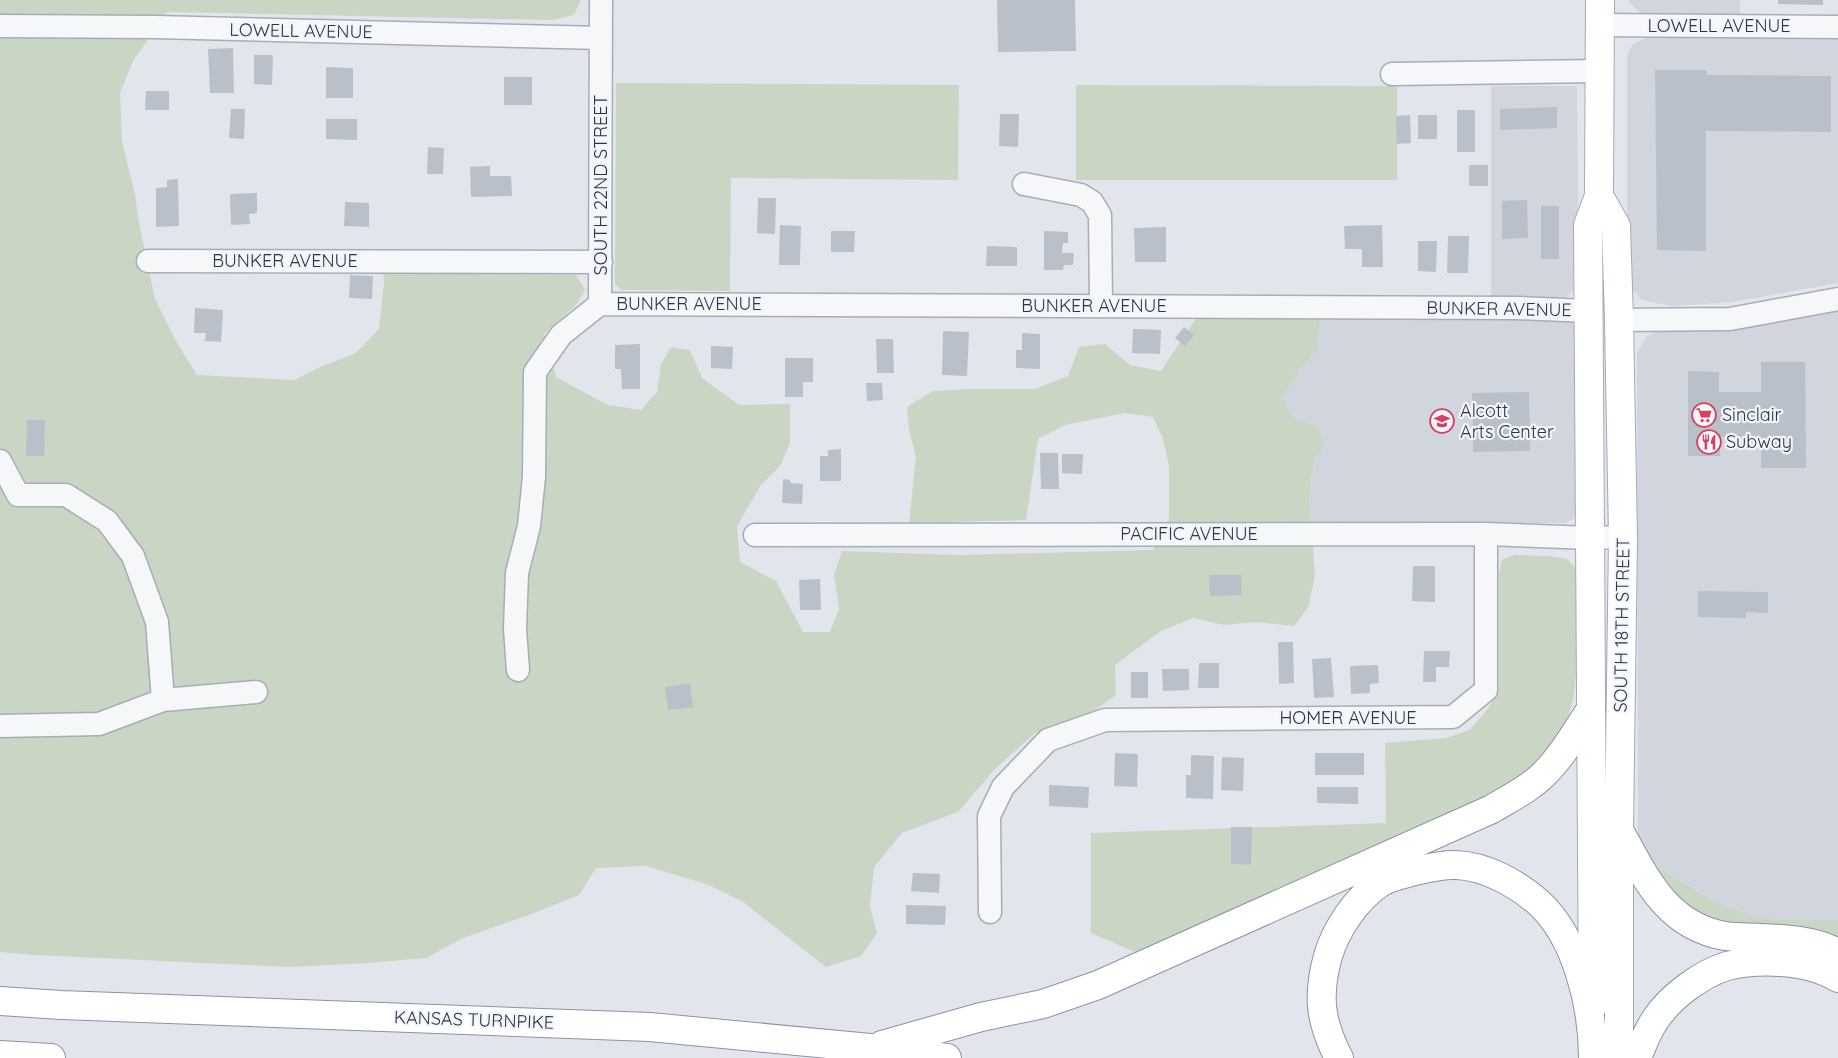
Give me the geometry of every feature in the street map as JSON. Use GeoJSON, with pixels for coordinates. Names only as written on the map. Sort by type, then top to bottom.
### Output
{"type":"FeatureCollection","features":[{"type":"Feature","properties":{"kind":"main road","name":"SOUTH 18TH STREET"},"geometry":{"type":"LineString","coordinates":[[1593,1048],[1588,225],[1599,196],[1600,13]]}},
{"type":"Feature","properties":{"kind":"main road","name":"SOUTH 18TH STREET"},"geometry":{"type":"LineString","coordinates":[[1599,196],[1616,226],[1620,320],[1623,537],[1619,830],[1619,1058]]}},
{"type":"Feature","properties":{"kind":"main road"},"geometry":{"type":"LineString","coordinates":[[870,1048],[981,1018],[1043,1004],[1098,985],[1492,809],[1525,790],[1546,773],[1566,747],[1590,709]]}},
{"type":"Feature","properties":{"kind":"main road"},"geometry":{"type":"LineString","coordinates":[[1619,830],[1649,883],[1671,911],[1693,926],[1725,936],[1800,941],[1838,953]]}},
{"type":"Feature","properties":{"kind":"main road"},"geometry":{"type":"LineString","coordinates":[[1339,1058],[1331,1044],[1321,1010],[1321,1002],[1322,977],[1331,948],[1342,926],[1358,903],[1380,883],[1433,867],[1457,864],[1484,870],[1512,883],[1538,902],[1562,932],[1573,951],[1583,984],[1593,1048]]}},
{"type":"Feature","properties":{"kind":"main road"},"geometry":{"type":"LineString","coordinates":[[1637,1058],[1655,1020],[1666,1006],[1693,982],[1726,966],[1763,961],[1800,964],[1830,973],[1838,978]]}},
{"type":"Feature","properties":{"kind":"main road","name":"KANSAS TURNPIKE"},"geometry":{"type":"LineString","coordinates":[[0,1001],[60,1005],[650,1027],[870,1048],[946,1058]]}},
{"type":"Feature","properties":{"kind":"main road"},"geometry":{"type":"LineString","coordinates":[[0,1055],[52,1058]]}},
{"type":"Feature","properties":{"kind":"street","name":"SOUTH 22ND STREET"},"geometry":{"type":"LineString","coordinates":[[600,304],[601,0]]}},
{"type":"Feature","properties":{"kind":"street","name":"LOWELL AVENUE"},"geometry":{"type":"LineString","coordinates":[[1600,13],[1838,28]]}},
{"type":"Feature","properties":{"kind":"street","name":"LOWELL AVENUE"},"geometry":{"type":"LineString","coordinates":[[0,26],[156,27],[601,38]]}},
{"type":"Feature","properties":{"kind":"street"},"geometry":{"type":"LineString","coordinates":[[1392,74],[1600,71]]}},
{"type":"Feature","properties":{"kind":"street"},"geometry":{"type":"LineString","coordinates":[[1024,184],[1081,195],[1092,202],[1100,215],[1101,306]]}},
{"type":"Feature","properties":{"kind":"street","name":"BUNKER AVENUE"},"geometry":{"type":"LineString","coordinates":[[148,261],[601,262]]}},
{"type":"Feature","properties":{"kind":"street"},"geometry":{"type":"LineString","coordinates":[[1620,320],[1730,319],[1838,299]]}},
{"type":"Feature","properties":{"kind":"street"},"geometry":{"type":"LineString","coordinates":[[518,670],[515,629],[517,573],[529,526],[534,477],[535,372],[561,335],[600,304]]}},
{"type":"Feature","properties":{"kind":"street","name":"BUNKER AVENUE"},"geometry":{"type":"LineString","coordinates":[[600,304],[1517,308],[1588,311]]}},
{"type":"Feature","properties":{"kind":"street"},"geometry":{"type":"LineString","coordinates":[[0,461],[9,495],[66,494],[107,521],[133,556],[157,622],[163,700]]}},
{"type":"Feature","properties":{"kind":"street","name":"PACIFIC AVENUE"},"geometry":{"type":"LineString","coordinates":[[755,535],[1486,534],[1590,538],[1623,537]]}},
{"type":"Feature","properties":{"kind":"street","name":"HOMER AVENUE"},"geometry":{"type":"LineString","coordinates":[[990,912],[989,816],[1003,788],[1048,740],[1105,720],[1453,718],[1486,690],[1486,534]]}},
{"type":"Feature","properties":{"kind":"street"},"geometry":{"type":"LineString","coordinates":[[0,726],[99,724],[163,700],[256,692]]}},
{"type":"Feature","properties":{"kind":"shaded area"},"geometry":{"type":"Polygon","coordinates":[[[1629,0],[1740,0],[1740,17],[1640,13],[1629,0]]]}},
{"type":"Feature","properties":{"kind":"shaded area"},"geometry":{"type":"Polygon","coordinates":[[[1648,37],[1838,37],[1838,283],[1733,302],[1672,306],[1642,300],[1631,288],[1627,272],[1627,55],[1633,44],[1648,37]]]}},
{"type":"Feature","properties":{"kind":"shaded area"},"geometry":{"type":"Polygon","coordinates":[[[1491,86],[1577,86],[1579,275],[1574,290],[1565,298],[1491,299],[1491,86]]]}},
{"type":"Feature","properties":{"kind":"shaded area"},"geometry":{"type":"Polygon","coordinates":[[[1838,308],[1838,920],[1761,919],[1718,903],[1655,865],[1650,870],[1642,855],[1638,832],[1637,353],[1646,337],[1660,329],[1838,308]]]}},
{"type":"Feature","properties":{"kind":"shaded area","name":"Alcott Arts Center"},"geometry":{"type":"Polygon","coordinates":[[[1566,317],[1579,321],[1580,511],[1572,520],[1563,523],[1311,523],[1309,495],[1314,462],[1325,445],[1317,425],[1291,418],[1282,398],[1295,376],[1318,348],[1320,319],[1566,317]]]}},
{"type":"Feature","properties":{"kind":"green space"},"geometry":{"type":"Polygon","coordinates":[[[0,0],[581,0],[574,15],[552,20],[167,12],[133,61],[120,93],[122,141],[135,195],[155,299],[176,341],[197,375],[294,380],[320,367],[356,353],[379,329],[384,283],[383,272],[576,275],[585,290],[576,305],[544,334],[556,377],[608,405],[641,410],[657,392],[661,364],[671,347],[690,350],[702,378],[739,405],[790,404],[790,443],[780,466],[761,485],[737,526],[740,562],[776,581],[803,632],[830,632],[839,609],[834,575],[842,551],[958,555],[1153,550],[1169,519],[1169,466],[1163,439],[1153,417],[1125,413],[1065,425],[1038,439],[1026,520],[909,523],[916,457],[909,430],[907,407],[933,391],[1035,389],[1068,376],[1079,347],[1105,344],[1130,365],[1161,371],[1196,318],[1320,319],[1318,348],[1295,376],[1282,398],[1292,418],[1317,425],[1325,445],[1314,462],[1309,495],[1315,576],[1308,608],[1294,626],[1256,622],[1224,625],[1193,618],[1161,631],[1115,665],[1116,695],[1092,712],[1035,733],[995,769],[958,812],[902,833],[874,867],[870,906],[877,933],[861,956],[826,967],[743,902],[709,885],[646,866],[596,868],[579,895],[463,938],[426,958],[289,967],[0,952],[0,0]]]}},
{"type":"Feature","properties":{"kind":"green space"},"geometry":{"type":"Polygon","coordinates":[[[616,83],[959,85],[958,180],[731,178],[730,291],[622,290],[615,285],[616,83]]]}},
{"type":"Feature","properties":{"kind":"green space"},"geometry":{"type":"Polygon","coordinates":[[[1076,85],[1397,86],[1397,180],[1076,180],[1076,85]]]}},
{"type":"Feature","properties":{"kind":"green space"},"geometry":{"type":"Polygon","coordinates":[[[1514,555],[1550,556],[1567,559],[1578,570],[1577,667],[1573,700],[1565,728],[1544,758],[1513,783],[1306,880],[1137,953],[1091,933],[1091,833],[1386,823],[1385,743],[1446,738],[1470,730],[1487,710],[1499,690],[1499,574],[1502,560],[1514,555]]]}},
{"type":"Feature","properties":{"kind":"green space"},"geometry":{"type":"Polygon","coordinates":[[[1654,865],[1718,903],[1761,919],[1838,920],[1838,939],[1723,923],[1695,915],[1678,904],[1654,865]]]}},
{"type":"Feature","properties":{"kind":"building"},"geometry":{"type":"Polygon","coordinates":[[[997,0],[1075,0],[1076,51],[998,52],[997,0]]]}},
{"type":"Feature","properties":{"kind":"building"},"geometry":{"type":"Polygon","coordinates":[[[1778,0],[1823,0],[1823,5],[1778,4],[1778,0]]]}},
{"type":"Feature","properties":{"kind":"building"},"geometry":{"type":"Polygon","coordinates":[[[233,48],[234,93],[210,93],[208,49],[233,48]]]}},
{"type":"Feature","properties":{"kind":"building"},"geometry":{"type":"Polygon","coordinates":[[[254,55],[273,55],[272,85],[254,84],[254,55]]]}},
{"type":"Feature","properties":{"kind":"building"},"geometry":{"type":"Polygon","coordinates":[[[326,67],[353,68],[353,98],[326,98],[326,67]]]}},
{"type":"Feature","properties":{"kind":"building"},"geometry":{"type":"Polygon","coordinates":[[[1655,70],[1706,70],[1707,75],[1831,76],[1831,132],[1706,131],[1706,251],[1657,250],[1655,70]]]}},
{"type":"Feature","properties":{"kind":"building"},"geometry":{"type":"Polygon","coordinates":[[[504,77],[532,77],[532,105],[504,105],[504,77]]]}},
{"type":"Feature","properties":{"kind":"building"},"geometry":{"type":"Polygon","coordinates":[[[146,91],[169,91],[169,110],[145,110],[146,91]]]}},
{"type":"Feature","properties":{"kind":"building"},"geometry":{"type":"Polygon","coordinates":[[[1557,107],[1557,128],[1500,130],[1500,109],[1557,107]]]}},
{"type":"Feature","properties":{"kind":"building"},"geometry":{"type":"Polygon","coordinates":[[[231,109],[245,109],[244,139],[229,138],[231,109]]]}},
{"type":"Feature","properties":{"kind":"building"},"geometry":{"type":"Polygon","coordinates":[[[1457,110],[1475,110],[1475,152],[1457,152],[1457,110]]]}},
{"type":"Feature","properties":{"kind":"building"},"geometry":{"type":"Polygon","coordinates":[[[1000,114],[1019,114],[1018,147],[999,146],[1000,114]]]}},
{"type":"Feature","properties":{"kind":"building"},"geometry":{"type":"Polygon","coordinates":[[[1410,115],[1411,143],[1397,144],[1396,116],[1410,115]]]}},
{"type":"Feature","properties":{"kind":"building"},"geometry":{"type":"Polygon","coordinates":[[[1418,115],[1437,115],[1437,139],[1418,139],[1418,115]]]}},
{"type":"Feature","properties":{"kind":"building"},"geometry":{"type":"Polygon","coordinates":[[[326,119],[357,119],[357,140],[326,139],[326,119]]]}},
{"type":"Feature","properties":{"kind":"building"},"geometry":{"type":"Polygon","coordinates":[[[428,147],[444,148],[443,174],[427,174],[428,147]]]}},
{"type":"Feature","properties":{"kind":"building"},"geometry":{"type":"Polygon","coordinates":[[[1469,165],[1488,165],[1488,186],[1469,186],[1469,165]]]}},
{"type":"Feature","properties":{"kind":"building"},"geometry":{"type":"Polygon","coordinates":[[[490,166],[490,176],[511,176],[512,196],[471,197],[470,167],[490,166]]]}},
{"type":"Feature","properties":{"kind":"building"},"geometry":{"type":"Polygon","coordinates":[[[178,179],[179,226],[156,227],[156,188],[167,187],[167,180],[178,179]]]}},
{"type":"Feature","properties":{"kind":"building"},"geometry":{"type":"Polygon","coordinates":[[[257,193],[257,213],[249,214],[250,224],[231,225],[230,194],[257,193]]]}},
{"type":"Feature","properties":{"kind":"building"},"geometry":{"type":"Polygon","coordinates":[[[758,198],[776,198],[775,234],[757,233],[758,198]]]}},
{"type":"Feature","properties":{"kind":"building"},"geometry":{"type":"Polygon","coordinates":[[[1527,200],[1528,238],[1502,239],[1502,201],[1527,200]]]}},
{"type":"Feature","properties":{"kind":"building"},"geometry":{"type":"Polygon","coordinates":[[[345,202],[369,203],[369,227],[344,226],[345,202]]]}},
{"type":"Feature","properties":{"kind":"building"},"geometry":{"type":"Polygon","coordinates":[[[1541,206],[1559,206],[1559,259],[1541,259],[1541,206]]]}},
{"type":"Feature","properties":{"kind":"building"},"geometry":{"type":"Polygon","coordinates":[[[780,225],[801,226],[800,265],[779,265],[780,225]]]}},
{"type":"Feature","properties":{"kind":"building"},"geometry":{"type":"Polygon","coordinates":[[[1382,225],[1383,267],[1362,267],[1362,249],[1345,249],[1344,226],[1382,225]]]}},
{"type":"Feature","properties":{"kind":"building"},"geometry":{"type":"Polygon","coordinates":[[[1166,227],[1166,262],[1135,262],[1134,228],[1166,227]]]}},
{"type":"Feature","properties":{"kind":"building"},"geometry":{"type":"Polygon","coordinates":[[[831,231],[855,231],[854,252],[831,252],[831,231]]]}},
{"type":"Feature","properties":{"kind":"building"},"geometry":{"type":"Polygon","coordinates":[[[1044,231],[1068,232],[1068,243],[1063,243],[1062,253],[1074,253],[1073,265],[1064,265],[1063,270],[1044,270],[1044,231]]]}},
{"type":"Feature","properties":{"kind":"building"},"geometry":{"type":"Polygon","coordinates":[[[1448,236],[1469,236],[1468,273],[1447,273],[1448,236]]]}},
{"type":"Feature","properties":{"kind":"building"},"geometry":{"type":"Polygon","coordinates":[[[1418,241],[1437,241],[1436,272],[1418,271],[1418,241]]]}},
{"type":"Feature","properties":{"kind":"building"},"geometry":{"type":"Polygon","coordinates":[[[987,246],[1017,247],[1017,266],[986,266],[987,246]]]}},
{"type":"Feature","properties":{"kind":"building"},"geometry":{"type":"Polygon","coordinates":[[[350,275],[373,276],[372,299],[349,298],[350,275]]]}},
{"type":"Feature","properties":{"kind":"building"},"geometry":{"type":"Polygon","coordinates":[[[195,308],[223,310],[221,342],[205,341],[206,333],[194,333],[195,308]]]}},
{"type":"Feature","properties":{"kind":"building"},"geometry":{"type":"Polygon","coordinates":[[[1184,327],[1194,335],[1185,346],[1175,338],[1184,327]]]}},
{"type":"Feature","properties":{"kind":"building"},"geometry":{"type":"Polygon","coordinates":[[[1133,329],[1161,330],[1160,354],[1132,353],[1133,329]]]}},
{"type":"Feature","properties":{"kind":"building"},"geometry":{"type":"Polygon","coordinates":[[[943,331],[969,332],[967,376],[942,375],[943,331]]]}},
{"type":"Feature","properties":{"kind":"building"},"geometry":{"type":"Polygon","coordinates":[[[1022,333],[1040,334],[1040,369],[1016,368],[1016,350],[1022,350],[1022,333]]]}},
{"type":"Feature","properties":{"kind":"building"},"geometry":{"type":"Polygon","coordinates":[[[876,339],[893,339],[894,373],[877,373],[876,339]]]}},
{"type":"Feature","properties":{"kind":"building"},"geometry":{"type":"Polygon","coordinates":[[[640,344],[640,389],[622,389],[621,369],[615,369],[615,345],[640,344]]]}},
{"type":"Feature","properties":{"kind":"building"},"geometry":{"type":"Polygon","coordinates":[[[711,346],[733,347],[732,369],[711,368],[711,346]]]}},
{"type":"Feature","properties":{"kind":"building"},"geometry":{"type":"Polygon","coordinates":[[[785,358],[813,358],[813,382],[803,382],[803,397],[785,397],[785,358]]]}},
{"type":"Feature","properties":{"kind":"building","name":"Sinclair"},"geometry":{"type":"Polygon","coordinates":[[[1761,362],[1805,362],[1806,468],[1761,468],[1761,437],[1719,437],[1720,456],[1688,456],[1688,371],[1719,372],[1719,392],[1761,392],[1761,362]]]}},
{"type":"Feature","properties":{"kind":"building"},"geometry":{"type":"Polygon","coordinates":[[[866,383],[882,383],[883,400],[867,401],[866,383]]]}},
{"type":"Feature","properties":{"kind":"building"},"geometry":{"type":"Polygon","coordinates":[[[1529,392],[1530,451],[1473,452],[1472,393],[1529,392]]]}},
{"type":"Feature","properties":{"kind":"building"},"geometry":{"type":"Polygon","coordinates":[[[27,420],[45,420],[44,456],[26,456],[27,420]]]}},
{"type":"Feature","properties":{"kind":"building"},"geometry":{"type":"Polygon","coordinates":[[[841,449],[841,481],[820,481],[820,456],[828,456],[828,450],[841,449]]]}},
{"type":"Feature","properties":{"kind":"building"},"geometry":{"type":"Polygon","coordinates":[[[1040,453],[1058,453],[1059,489],[1041,489],[1040,453]]]}},
{"type":"Feature","properties":{"kind":"building"},"geometry":{"type":"Polygon","coordinates":[[[1062,454],[1083,454],[1082,474],[1062,473],[1062,454]]]}},
{"type":"Feature","properties":{"kind":"building"},"geometry":{"type":"Polygon","coordinates":[[[783,479],[790,480],[790,483],[803,484],[802,504],[782,503],[783,479]]]}},
{"type":"Feature","properties":{"kind":"building"},"geometry":{"type":"Polygon","coordinates":[[[1413,566],[1435,566],[1435,602],[1412,601],[1413,566]]]}},
{"type":"Feature","properties":{"kind":"building"},"geometry":{"type":"Polygon","coordinates":[[[1209,575],[1241,575],[1242,595],[1210,596],[1209,575]]]}},
{"type":"Feature","properties":{"kind":"building"},"geometry":{"type":"Polygon","coordinates":[[[820,579],[821,610],[800,610],[799,580],[820,579]]]}},
{"type":"Feature","properties":{"kind":"building"},"geometry":{"type":"Polygon","coordinates":[[[1698,591],[1768,592],[1768,613],[1746,612],[1746,618],[1698,617],[1698,591]]]}},
{"type":"Feature","properties":{"kind":"building"},"geometry":{"type":"Polygon","coordinates":[[[1278,642],[1293,642],[1294,683],[1279,684],[1278,642]]]}},
{"type":"Feature","properties":{"kind":"building"},"geometry":{"type":"Polygon","coordinates":[[[1424,651],[1450,651],[1449,667],[1436,667],[1436,682],[1423,682],[1424,651]]]}},
{"type":"Feature","properties":{"kind":"building"},"geometry":{"type":"Polygon","coordinates":[[[1331,658],[1334,697],[1314,698],[1312,659],[1331,658]]]}},
{"type":"Feature","properties":{"kind":"building"},"geometry":{"type":"Polygon","coordinates":[[[1199,663],[1219,663],[1219,688],[1198,688],[1199,663]]]}},
{"type":"Feature","properties":{"kind":"building"},"geometry":{"type":"Polygon","coordinates":[[[1378,665],[1379,683],[1370,684],[1370,693],[1351,694],[1350,666],[1378,665]]]}},
{"type":"Feature","properties":{"kind":"building"},"geometry":{"type":"Polygon","coordinates":[[[1162,669],[1189,669],[1189,690],[1163,691],[1162,669]]]}},
{"type":"Feature","properties":{"kind":"building"},"geometry":{"type":"Polygon","coordinates":[[[1131,672],[1148,672],[1148,698],[1131,698],[1131,672]]]}},
{"type":"Feature","properties":{"kind":"building"},"geometry":{"type":"Polygon","coordinates":[[[690,683],[693,707],[668,710],[665,687],[690,683]]]}},
{"type":"Feature","properties":{"kind":"building"},"geometry":{"type":"Polygon","coordinates":[[[1115,753],[1138,754],[1137,787],[1114,786],[1115,753]]]}},
{"type":"Feature","properties":{"kind":"building"},"geometry":{"type":"Polygon","coordinates":[[[1315,753],[1364,753],[1364,775],[1315,775],[1315,753]]]}},
{"type":"Feature","properties":{"kind":"building"},"geometry":{"type":"Polygon","coordinates":[[[1191,755],[1214,756],[1213,799],[1186,798],[1186,775],[1191,775],[1191,755]]]}},
{"type":"Feature","properties":{"kind":"building"},"geometry":{"type":"Polygon","coordinates":[[[1222,757],[1244,758],[1243,791],[1221,790],[1222,757]]]}},
{"type":"Feature","properties":{"kind":"building"},"geometry":{"type":"Polygon","coordinates":[[[1049,785],[1089,787],[1088,808],[1049,806],[1049,785]]]}},
{"type":"Feature","properties":{"kind":"building"},"geometry":{"type":"Polygon","coordinates":[[[1317,787],[1358,787],[1358,804],[1317,803],[1317,787]]]}},
{"type":"Feature","properties":{"kind":"building"},"geometry":{"type":"Polygon","coordinates":[[[1231,827],[1252,827],[1251,865],[1231,864],[1231,827]]]}},
{"type":"Feature","properties":{"kind":"building"},"geometry":{"type":"Polygon","coordinates":[[[913,873],[940,874],[939,893],[911,891],[913,873]]]}},
{"type":"Feature","properties":{"kind":"building"},"geometry":{"type":"Polygon","coordinates":[[[906,905],[946,906],[945,925],[906,924],[906,905]]]}},
{"type":"Feature","properties":{"kind":"place","name":"Sinclair"},"geometry":{"type":"Point","coordinates":[1704,415]}},
{"type":"Feature","properties":{"kind":"place","name":"Alcott Arts Center"},"geometry":{"type":"Point","coordinates":[1442,421]}},
{"type":"Feature","properties":{"kind":"place","name":"Subway"},"geometry":{"type":"Point","coordinates":[1709,442]}}]}
